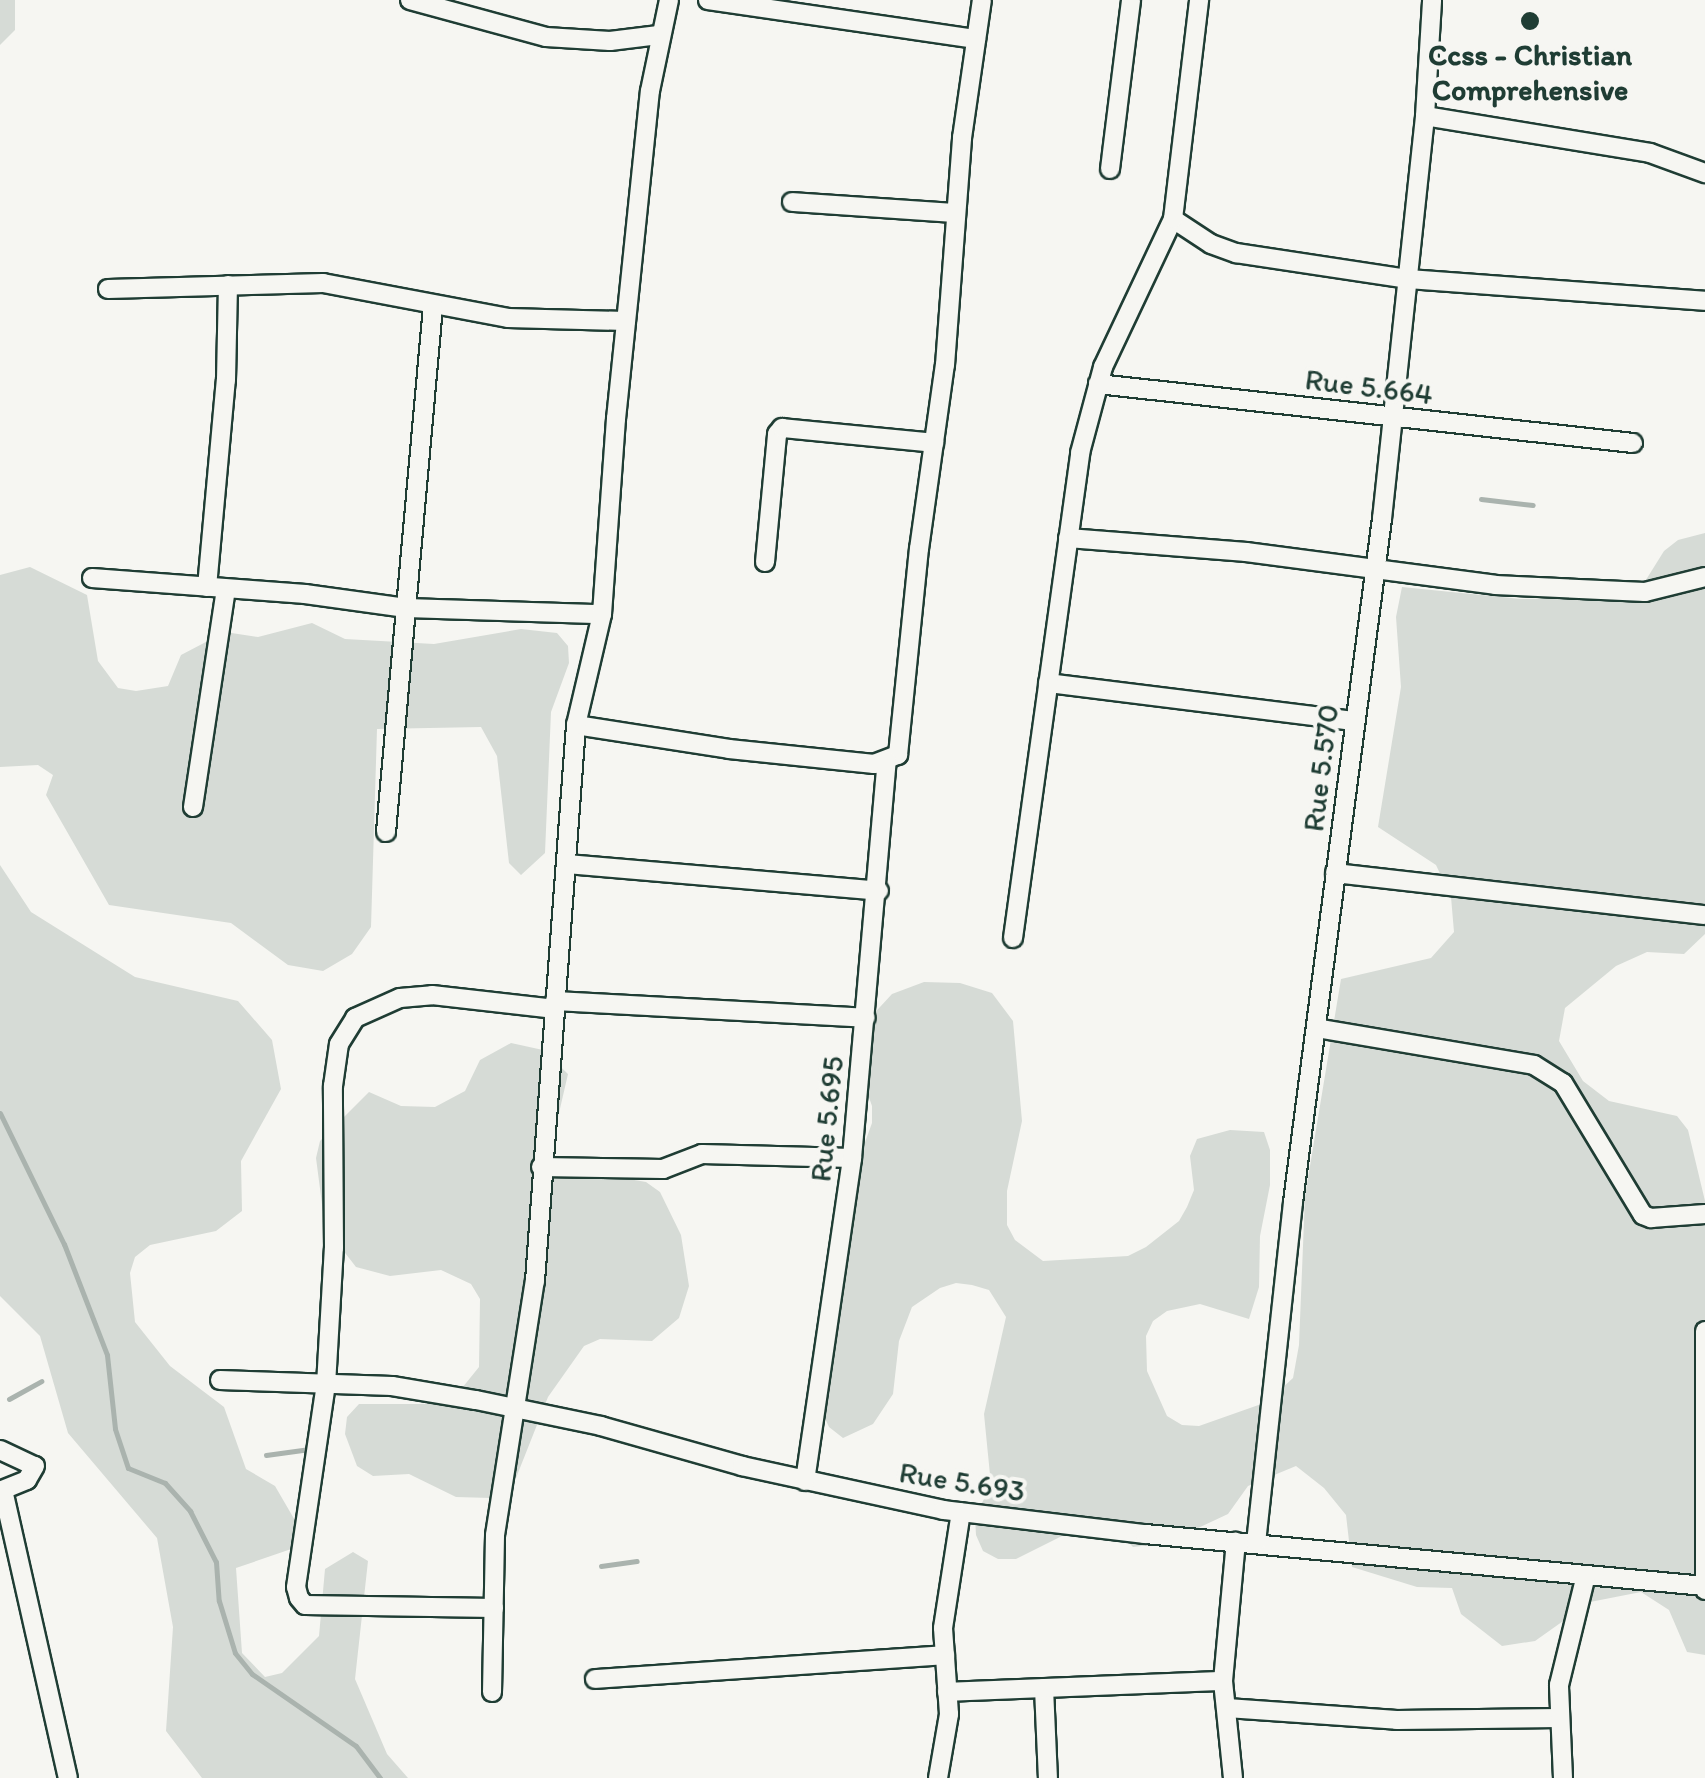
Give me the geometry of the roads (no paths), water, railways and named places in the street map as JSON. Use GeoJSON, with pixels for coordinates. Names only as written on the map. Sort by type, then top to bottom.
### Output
{"type":"FeatureCollection","features":[{"type":"Feature","properties":{"kind":"street"},"geometry":{"type":"LineString","coordinates":[[410,0],[546,37],[610,40],[659,35]]}},
{"type":"Feature","properties":{"kind":"street"},"geometry":{"type":"LineString","coordinates":[[492,1692],[494,1535],[535,1281],[576,726],[602,614],[626,321],[659,35],[668,0]]}},
{"type":"Feature","properties":{"kind":"street"},"geometry":{"type":"LineString","coordinates":[[708,0],[976,39]]}},
{"type":"Feature","properties":{"kind":"street"},"geometry":{"type":"LineString","coordinates":[[765,562],[777,434],[782,428],[934,444],[946,365],[954,213],[982,0]]}},
{"type":"Feature","properties":{"kind":"street"},"geometry":{"type":"LineString","coordinates":[[1110,169],[1131,0]]}},
{"type":"Feature","properties":{"kind":"street"},"geometry":{"type":"LineString","coordinates":[[1014,938],[1080,452],[1098,384],[1173,220],[1199,0]]}},
{"type":"Feature","properties":{"kind":"street","name":"Rue 5.570"},"geometry":{"type":"LineString","coordinates":[[1256,1543],[1335,872],[1375,570],[1425,116],[1432,0]]}},
{"type":"Feature","properties":{"kind":"street"},"geometry":{"type":"LineString","coordinates":[[1425,116],[1650,154],[1705,172]]}},
{"type":"Feature","properties":{"kind":"street"},"geometry":{"type":"LineString","coordinates":[[792,202],[954,213]]}},
{"type":"Feature","properties":{"kind":"street"},"geometry":{"type":"LineString","coordinates":[[1173,220],[1211,244],[1236,253],[1408,280],[1705,300]]}},
{"type":"Feature","properties":{"kind":"street"},"geometry":{"type":"LineString","coordinates":[[207,587],[226,380],[228,284]]}},
{"type":"Feature","properties":{"kind":"street"},"geometry":{"type":"LineString","coordinates":[[108,289],[323,284],[508,318],[626,321]]}},
{"type":"Feature","properties":{"kind":"street"},"geometry":{"type":"LineString","coordinates":[[386,832],[432,306]]}},
{"type":"Feature","properties":{"kind":"street","name":"Rue 5.664"},"geometry":{"type":"LineString","coordinates":[[1098,384],[1632,443]]}},
{"type":"Feature","properties":{"kind":"street","name":"Rue 5.695"},"geometry":{"type":"LineString","coordinates":[[805,1481],[852,1158],[879,891],[887,761],[898,756],[905,718],[919,549],[934,444]]}},
{"type":"Feature","properties":{"kind":"street"},"geometry":{"type":"LineString","coordinates":[[1068,538],[1246,552],[1495,586],[1645,592],[1705,577]]}},
{"type":"Feature","properties":{"kind":"street"},"geometry":{"type":"LineString","coordinates":[[92,578],[406,608],[602,614]]}},
{"type":"Feature","properties":{"kind":"street"},"geometry":{"type":"LineString","coordinates":[[194,807],[226,589]]}},
{"type":"Feature","properties":{"kind":"street"},"geometry":{"type":"LineString","coordinates":[[1048,683],[1354,721]]}},
{"type":"Feature","properties":{"kind":"street"},"geometry":{"type":"LineString","coordinates":[[576,726],[730,749],[887,761]]}},
{"type":"Feature","properties":{"kind":"street"},"geometry":{"type":"LineString","coordinates":[[567,864],[879,891]]}},
{"type":"Feature","properties":{"kind":"street"},"geometry":{"type":"LineString","coordinates":[[1335,872],[1705,915]]}},
{"type":"Feature","properties":{"kind":"street"},"geometry":{"type":"LineString","coordinates":[[494,1608],[305,1605],[296,1587],[326,1384],[334,1248],[332,1086],[339,1044],[355,1018],[400,998],[432,995],[555,1005],[866,1018]]}},
{"type":"Feature","properties":{"kind":"street"},"geometry":{"type":"LineString","coordinates":[[1316,1028],[1534,1064],[1563,1083],[1643,1214],[1651,1218],[1705,1214]]}},
{"type":"Feature","properties":{"kind":"street"},"geometry":{"type":"LineString","coordinates":[[541,1167],[663,1169],[702,1154],[852,1158]]}},
{"type":"Feature","properties":{"kind":"street"},"geometry":{"type":"LineString","coordinates":[[1705,1330],[1705,1587]]}},
{"type":"Feature","properties":{"kind":"street","name":"Rue 5.693"},"geometry":{"type":"LineString","coordinates":[[220,1380],[392,1386],[602,1426],[805,1481],[961,1512],[1705,1587]]}},
{"type":"Feature","properties":{"kind":"street"},"geometry":{"type":"LineString","coordinates":[[0,1450],[35,1466],[27,1480],[1,1490],[68,1778]]}},
{"type":"Feature","properties":{"kind":"street"},"geometry":{"type":"LineString","coordinates":[[938,1778],[946,1751],[943,1628],[961,1512]]}},
{"type":"Feature","properties":{"kind":"street"},"geometry":{"type":"LineString","coordinates":[[1233,1778],[1223,1681],[1236,1542]]}},
{"type":"Feature","properties":{"kind":"street"},"geometry":{"type":"LineString","coordinates":[[1563,1778],[1558,1685],[1586,1575]]}},
{"type":"Feature","properties":{"kind":"street"},"geometry":{"type":"LineString","coordinates":[[595,1679],[945,1655]]}},
{"type":"Feature","properties":{"kind":"street"},"geometry":{"type":"LineString","coordinates":[[947,1692],[1223,1681]]}},
{"type":"Feature","properties":{"kind":"street"},"geometry":{"type":"LineString","coordinates":[[1044,1688],[1048,1778]]}},
{"type":"Feature","properties":{"kind":"street"},"geometry":{"type":"LineString","coordinates":[[1226,1708],[1397,1720],[1559,1718]]}},
{"type":"Feature","properties":{"kind":"waterway"},"geometry":{"type":"LineString","coordinates":[[1481,499],[1533,505]]}},
{"type":"Feature","properties":{"kind":"waterway"},"geometry":{"type":"LineString","coordinates":[[0,1113],[64,1244],[107,1355],[115,1429],[128,1468],[165,1483],[190,1511],[216,1562],[219,1601],[235,1653],[252,1674],[356,1746],[380,1778]]}},
{"type":"Feature","properties":{"kind":"waterway"},"geometry":{"type":"LineString","coordinates":[[9,1399],[41,1381]]}},
{"type":"Feature","properties":{"kind":"waterway"},"geometry":{"type":"LineString","coordinates":[[266,1455],[310,1449]]}},
{"type":"Feature","properties":{"kind":"waterway"},"geometry":{"type":"LineString","coordinates":[[601,1566],[637,1561]]}},
{"type":"Feature","properties":{"kind":"place","name":"Ccss - Christian Comprehensive"},"geometry":{"type":"Point","coordinates":[1530,21]}}]}
